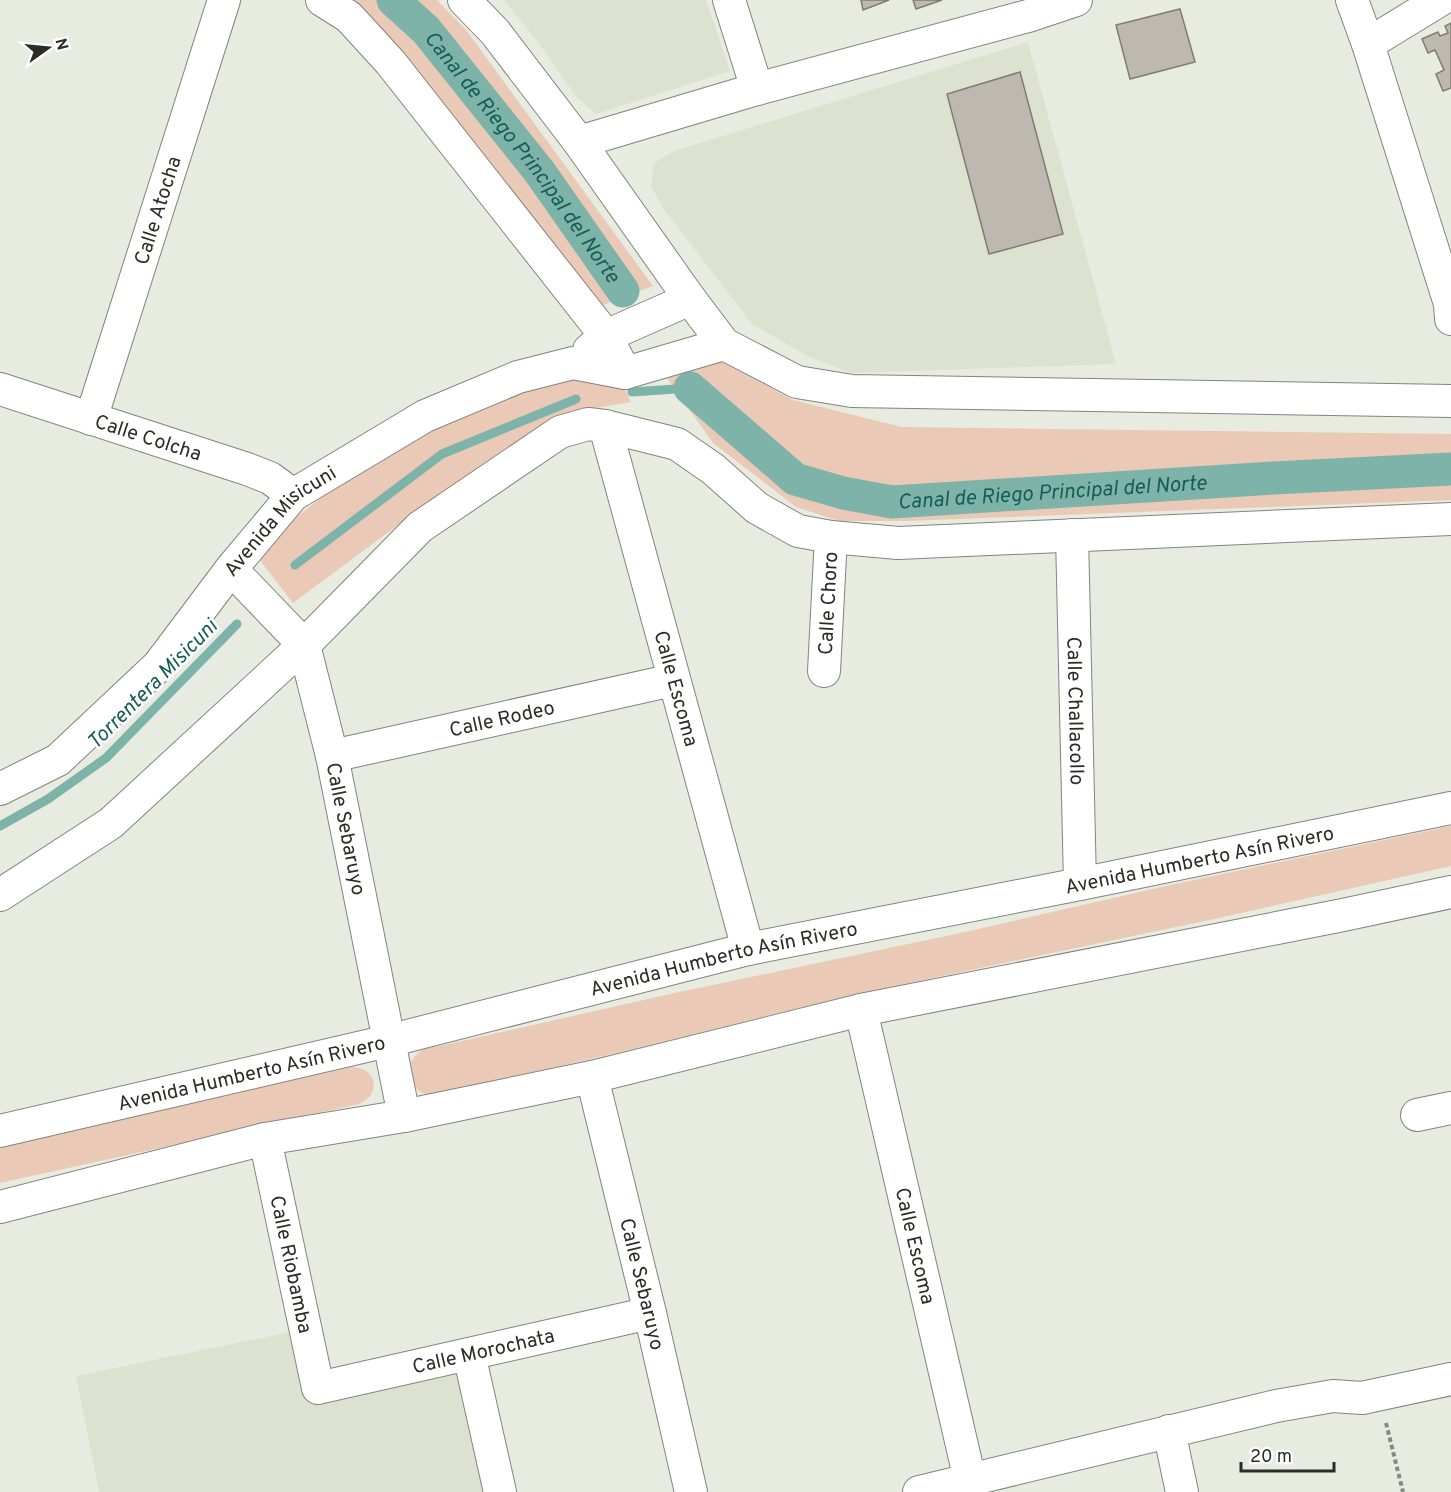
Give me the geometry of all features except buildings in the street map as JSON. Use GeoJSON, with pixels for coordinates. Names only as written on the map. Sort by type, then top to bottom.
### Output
{"type":"FeatureCollection","features":[{"type":"Feature","properties":{"kind":"street","name":"Calle Atocha"},"geometry":{"type":"LineString","coordinates":[[91,419],[224,0]]}},
{"type":"Feature","properties":{"kind":"street"},"geometry":{"type":"LineString","coordinates":[[322,0],[349,17],[392,63],[606,336],[625,373],[724,344]]}},
{"type":"Feature","properties":{"kind":"street"},"geometry":{"type":"LineString","coordinates":[[464,0],[495,32],[579,142],[724,344],[797,382],[852,391],[1451,401]]}},
{"type":"Feature","properties":{"kind":"street"},"geometry":{"type":"LineString","coordinates":[[729,0],[757,89]]}},
{"type":"Feature","properties":{"kind":"street"},"geometry":{"type":"LineString","coordinates":[[579,142],[1025,8],[1076,0]]}},
{"type":"Feature","properties":{"kind":"street"},"geometry":{"type":"LineString","coordinates":[[1352,0],[1450,303],[1451,319]]}},
{"type":"Feature","properties":{"kind":"street"},"geometry":{"type":"LineString","coordinates":[[1368,44],[1440,0]]}},
{"type":"Feature","properties":{"kind":"street"},"geometry":{"type":"LineString","coordinates":[[573,363],[606,336],[690,299]]}},
{"type":"Feature","properties":{"kind":"street","name":"Avenida Misicuni"},"geometry":{"type":"LineString","coordinates":[[0,789],[58,760],[158,666],[231,569],[293,495],[425,416],[518,377],[573,363],[625,373]]}},
{"type":"Feature","properties":{"kind":"street","name":"Calle Colcha"},"geometry":{"type":"LineString","coordinates":[[0,389],[262,475],[270,478],[293,495]]}},
{"type":"Feature","properties":{"kind":"street"},"geometry":{"type":"LineString","coordinates":[[0,895],[111,823],[304,645],[420,527],[560,432],[588,424],[677,444],[713,469],[757,508],[798,531],[831,537],[898,543],[1451,519]]}},
{"type":"Feature","properties":{"kind":"street","name":"Calle Escoma"},"geometry":{"type":"LineString","coordinates":[[605,426],[748,949]]}},
{"type":"Feature","properties":{"kind":"street","name":"Calle Challacollo"},"geometry":{"type":"LineString","coordinates":[[1072,536],[1080,884]]}},
{"type":"Feature","properties":{"kind":"street","name":"Calle Choro"},"geometry":{"type":"LineString","coordinates":[[824,671],[831,537]]}},
{"type":"Feature","properties":{"kind":"street","name":"Calle Sebaruyo"},"geometry":{"type":"LineString","coordinates":[[231,569],[304,645],[332,756],[404,1116]]}},
{"type":"Feature","properties":{"kind":"street","name":"Calle Rodeo"},"geometry":{"type":"LineString","coordinates":[[332,756],[673,680]]}},
{"type":"Feature","properties":{"kind":"street","name":"Avenida Humberto Asín Rivero"},"geometry":{"type":"LineString","coordinates":[[0,1131],[388,1041],[748,949],[1451,808]]}},
{"type":"Feature","properties":{"kind":"street"},"geometry":{"type":"LineString","coordinates":[[0,1207],[265,1139],[404,1116],[592,1077],[861,1010],[1451,892]]}},
{"type":"Feature","properties":{"kind":"street","name":"Calle Escoma"},"geometry":{"type":"LineString","coordinates":[[861,1010],[970,1480]]}},
{"type":"Feature","properties":{"kind":"street","name":"Calle Sebaruyo"},"geometry":{"type":"LineString","coordinates":[[592,1077],[650,1313],[690,1492]]}},
{"type":"Feature","properties":{"kind":"street"},"geometry":{"type":"LineString","coordinates":[[1417,1115],[1451,1108]]}},
{"type":"Feature","properties":{"kind":"street","name":"Calle Riobamba"},"geometry":{"type":"LineString","coordinates":[[265,1139],[318,1388]]}},
{"type":"Feature","properties":{"kind":"street","name":"Calle Morochata"},"geometry":{"type":"LineString","coordinates":[[318,1388],[650,1313]]}},
{"type":"Feature","properties":{"kind":"street"},"geometry":{"type":"LineString","coordinates":[[470,1354],[500,1492]]}},
{"type":"Feature","properties":{"kind":"street"},"geometry":{"type":"LineString","coordinates":[[922,1492],[1276,1406],[1333,1396],[1362,1398],[1451,1379]]}},
{"type":"Feature","properties":{"kind":"street"},"geometry":{"type":"LineString","coordinates":[[1168,1431],[1182,1492]]}},
{"type":"Feature","properties":{"kind":"path"},"geometry":{"type":"LineString","coordinates":[[1379,1395],[1403,1492]]}},
{"type":"Feature","properties":{"kind":"shaded area"},"geometry":{"type":"Polygon","coordinates":[[[354,0],[437,0],[466,30],[653,286],[598,307],[376,22],[354,0]]]}},
{"type":"Feature","properties":{"kind":"shaded area"},"geometry":{"type":"Polygon","coordinates":[[[504,0],[706,0],[730,71],[596,114],[578,99],[537,41],[504,0]]]}},
{"type":"Feature","properties":{"kind":"shaded area"},"geometry":{"type":"Polygon","coordinates":[[[1028,42],[1116,364],[850,373],[807,356],[752,324],[663,208],[651,186],[654,163],[674,151],[1028,42]]]}},
{"type":"Feature","properties":{"kind":"shaded area"},"geometry":{"type":"Polygon","coordinates":[[[714,358],[793,400],[902,427],[1451,434],[1451,500],[906,521],[839,521],[796,507],[713,443],[663,372],[714,358]]]}},
{"type":"Feature","properties":{"kind":"shaded area"},"geometry":{"type":"Polygon","coordinates":[[[618,375],[631,402],[577,411],[539,427],[406,519],[293,603],[259,559],[289,523],[341,482],[466,410],[559,379],[618,375]]]}},
{"type":"Feature","properties":{"kind":"shaded area"},"geometry":{"type":"Polygon","coordinates":[[[1451,826],[1451,866],[1219,918],[856,994],[431,1096],[418,1090],[411,1078],[410,1070],[414,1057],[428,1048],[965,932],[1175,884],[1451,826]]]}},
{"type":"Feature","properties":{"kind":"shaded area"},"geometry":{"type":"Polygon","coordinates":[[[352,1067],[367,1072],[373,1082],[371,1094],[359,1104],[0,1183],[0,1146],[352,1067]]]}},
{"type":"Feature","properties":{"kind":"shaded area"},"geometry":{"type":"Polygon","coordinates":[[[295,1331],[307,1396],[438,1361],[464,1376],[488,1492],[99,1492],[76,1376],[295,1331]]]}},
{"type":"Feature","properties":{"kind":"waterway","name":"Canal de Riego Principal del Norte"},"geometry":{"type":"LineString","coordinates":[[393,0],[426,30],[539,171],[623,291]]}},
{"type":"Feature","properties":{"kind":"waterway","name":"Torrentera Misicuni"},"geometry":{"type":"LineString","coordinates":[[632,392],[690,388]]}},
{"type":"Feature","properties":{"kind":"waterway","name":"Canal de Riego Principal del Norte"},"geometry":{"type":"LineString","coordinates":[[690,388],[795,479],[843,493],[892,502],[1451,469]]}},
{"type":"Feature","properties":{"kind":"waterway","name":"Torrentera Misicuni"},"geometry":{"type":"LineString","coordinates":[[295,565],[442,454],[576,399]]}},
{"type":"Feature","properties":{"kind":"waterway","name":"Torrentera Misicuni"},"geometry":{"type":"LineString","coordinates":[[0,826],[48,799],[106,758],[237,624]]}}]}
